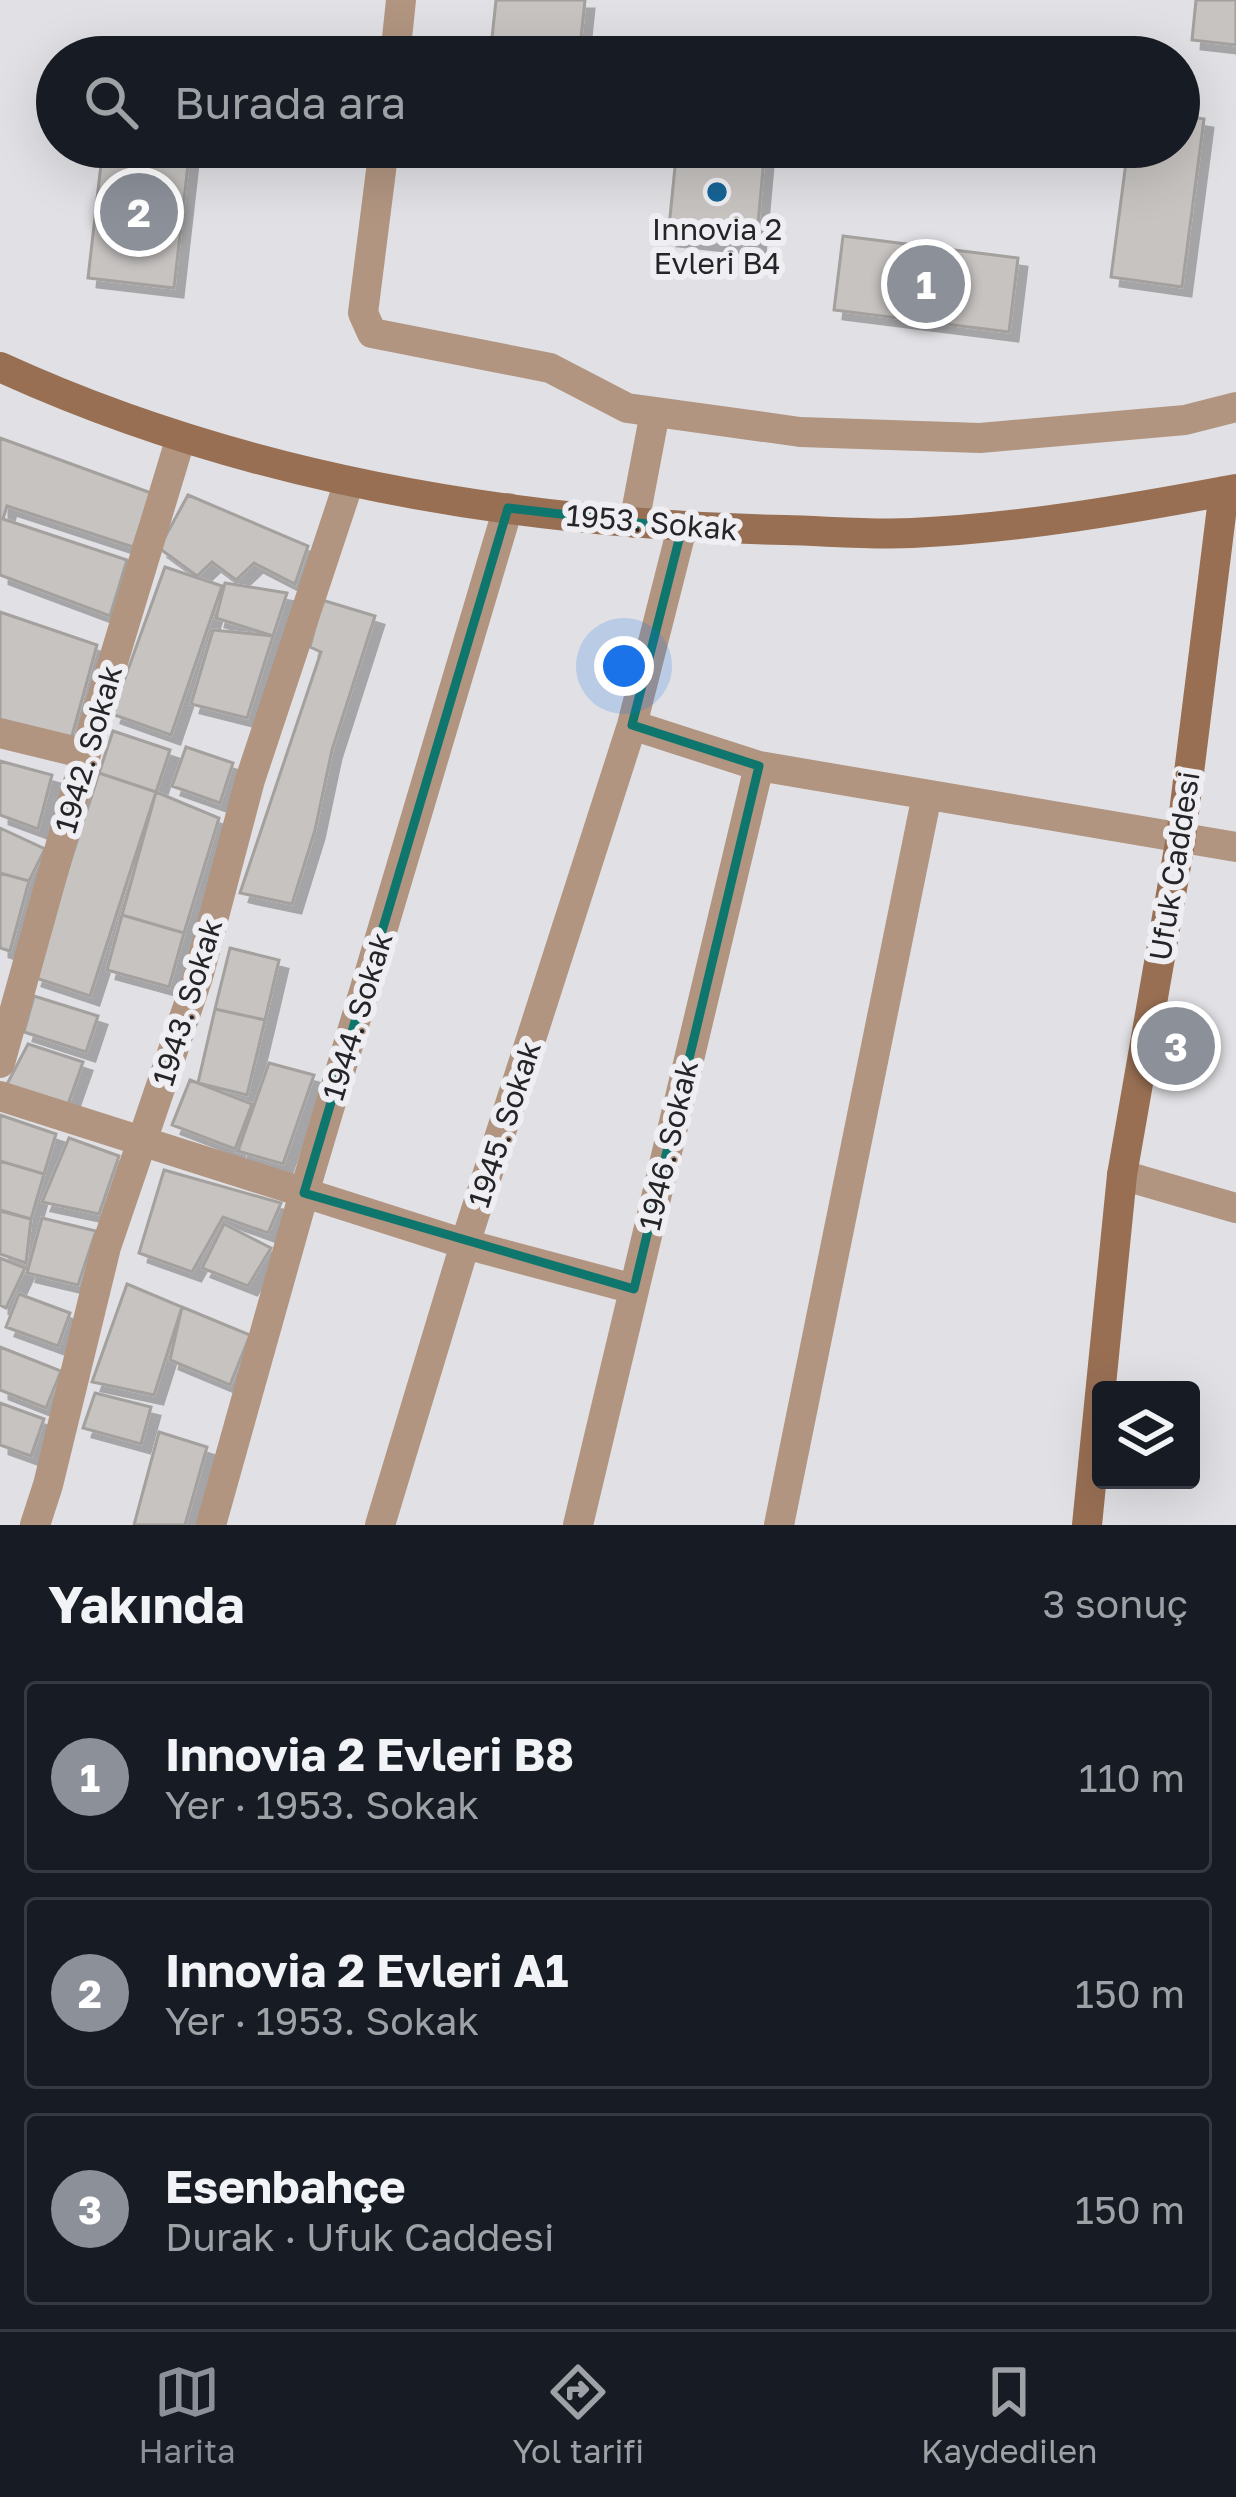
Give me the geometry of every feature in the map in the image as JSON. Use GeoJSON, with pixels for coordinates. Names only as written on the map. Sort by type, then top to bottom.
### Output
{"type":"FeatureCollection","features":[{"type":"Feature","properties":{"kind":"main road"},"geometry":{"type":"LineString","coordinates":[[0,367],[78,403]]}},
{"type":"Feature","properties":{"kind":"main road"},"geometry":{"type":"LineString","coordinates":[[0,392],[78,403]]}},
{"type":"Feature","properties":{"kind":"main road","name":"1953. Sokak"},"geometry":{"type":"LineString","coordinates":[[78,403],[181,437],[349,482],[508,508],[682,528],[911,533],[1068,519],[1230,490]]}},
{"type":"Feature","properties":{"kind":"main road","name":"Ufuk Caddesi"},"geometry":{"type":"LineString","coordinates":[[1087,1525],[1121,1175],[1181,838],[1230,490]]}},
{"type":"Feature","properties":{"kind":"street"},"geometry":{"type":"LineString","coordinates":[[397,36],[401,0]]}},
{"type":"Feature","properties":{"kind":"street"},"geometry":{"type":"LineString","coordinates":[[380,168],[363,313],[372,332],[550,368],[627,408],[800,432],[980,438],[1185,420],[1236,407]]}},
{"type":"Feature","properties":{"kind":"street"},"geometry":{"type":"LineString","coordinates":[[634,523],[655,412]]}},
{"type":"Feature","properties":{"kind":"street","name":"1942. Sokak"},"geometry":{"type":"LineString","coordinates":[[0,1063],[181,437]]}},
{"type":"Feature","properties":{"kind":"street","name":"1943. Sokak"},"geometry":{"type":"LineString","coordinates":[[35,1525],[106,1247],[198,977],[250,780],[349,482]]}},
{"type":"Feature","properties":{"kind":"street","name":"1944. Sokak"},"geometry":{"type":"LineString","coordinates":[[211,1525],[304,1193],[508,508]]}},
{"type":"Feature","properties":{"kind":"street","name":"1945. Sokak"},"geometry":{"type":"LineString","coordinates":[[380,1525],[632,725],[682,528]]}},
{"type":"Feature","properties":{"kind":"street"},"geometry":{"type":"LineString","coordinates":[[632,725],[759,766],[1236,847]]}},
{"type":"Feature","properties":{"kind":"street"},"geometry":{"type":"LineString","coordinates":[[0,734],[86,754]]}},
{"type":"Feature","properties":{"kind":"street","name":"1946. Sokak"},"geometry":{"type":"LineString","coordinates":[[578,1525],[759,766]]}},
{"type":"Feature","properties":{"kind":"street"},"geometry":{"type":"LineString","coordinates":[[779,1525],[927,795]]}},
{"type":"Feature","properties":{"kind":"street"},"geometry":{"type":"LineString","coordinates":[[0,1096],[465,1244],[634,1289]]}},
{"type":"Feature","properties":{"kind":"street"},"geometry":{"type":"LineString","coordinates":[[1121,1175],[1236,1208]]}},
{"type":"Feature","properties":{"kind":"highlighted area"},"geometry":{"type":"Polygon","coordinates":[[[508,508],[682,528],[632,725],[759,766],[634,1289],[304,1193],[508,508]]]}},
{"type":"Feature","properties":{"kind":"building"},"geometry":{"type":"Polygon","coordinates":[[[496,0],[585,0],[581,36],[492,36],[496,0]]]}},
{"type":"Feature","properties":{"kind":"building"},"geometry":{"type":"Polygon","coordinates":[[[1196,0],[1236,0],[1236,45],[1192,36],[1196,0]]]}},
{"type":"Feature","properties":{"kind":"building"},"geometry":{"type":"Polygon","coordinates":[[[101,168],[188,168],[174,288],[88,278],[101,168]]]}},
{"type":"Feature","properties":{"kind":"building","name":"Innovia 2 Evleri B4"},"geometry":{"type":"Polygon","coordinates":[[[675,168],[763,168],[756,246],[668,237],[675,168]]]}},
{"type":"Feature","properties":{"kind":"building"},"geometry":{"type":"Polygon","coordinates":[[[1125,168],[1198,168],[1182,287],[1111,277],[1125,168]]]}},
{"type":"Feature","properties":{"kind":"building"},"geometry":{"type":"Polygon","coordinates":[[[843,236],[1018,258],[1009,332],[834,310],[843,236]]]}},
{"type":"Feature","properties":{"kind":"building"},"geometry":{"type":"Polygon","coordinates":[[[0,438],[151,493],[133,547],[7,506],[3,519],[127,560],[110,616],[0,575],[0,438]]]}},
{"type":"Feature","properties":{"kind":"building"},"geometry":{"type":"Polygon","coordinates":[[[188,495],[308,546],[295,584],[254,563],[236,580],[212,562],[197,576],[159,548],[188,495]]]}},
{"type":"Feature","properties":{"kind":"building"},"geometry":{"type":"Polygon","coordinates":[[[165,567],[222,586],[171,735],[112,714],[165,567]]]}},
{"type":"Feature","properties":{"kind":"building"},"geometry":{"type":"Polygon","coordinates":[[[225,583],[287,593],[273,636],[216,618],[225,583]]]}},
{"type":"Feature","properties":{"kind":"building"},"geometry":{"type":"Polygon","coordinates":[[[322,600],[375,616],[332,750],[315,830],[292,904],[240,893],[321,652],[310,647],[322,600]]]}},
{"type":"Feature","properties":{"kind":"building"},"geometry":{"type":"Polygon","coordinates":[[[0,612],[97,645],[70,743],[0,725],[0,612]]]}},
{"type":"Feature","properties":{"kind":"building"},"geometry":{"type":"Polygon","coordinates":[[[213,630],[273,636],[247,718],[191,704],[213,630]]]}},
{"type":"Feature","properties":{"kind":"building"},"geometry":{"type":"Polygon","coordinates":[[[113,731],[170,750],[156,792],[99,773],[113,731]]]}},
{"type":"Feature","properties":{"kind":"building"},"geometry":{"type":"Polygon","coordinates":[[[186,747],[233,763],[220,803],[172,786],[186,747]]]}},
{"type":"Feature","properties":{"kind":"building"},"geometry":{"type":"Polygon","coordinates":[[[0,761],[52,775],[38,829],[0,815],[0,761]]]}},
{"type":"Feature","properties":{"kind":"building"},"geometry":{"type":"Polygon","coordinates":[[[99,773],[156,792],[90,996],[33,977],[99,773]]]}},
{"type":"Feature","properties":{"kind":"building"},"geometry":{"type":"Polygon","coordinates":[[[156,792],[219,818],[184,933],[122,915],[156,792]]]}},
{"type":"Feature","properties":{"kind":"building"},"geometry":{"type":"Polygon","coordinates":[[[0,828],[45,849],[29,881],[0,873],[0,828]]]}},
{"type":"Feature","properties":{"kind":"building"},"geometry":{"type":"Polygon","coordinates":[[[0,873],[29,881],[10,951],[0,948],[0,873]]]}},
{"type":"Feature","properties":{"kind":"building"},"geometry":{"type":"Polygon","coordinates":[[[122,915],[184,933],[169,987],[107,970],[122,915]]]}},
{"type":"Feature","properties":{"kind":"building"},"geometry":{"type":"Polygon","coordinates":[[[230,948],[279,960],[265,1020],[215,1009],[230,948]]]}},
{"type":"Feature","properties":{"kind":"building"},"geometry":{"type":"Polygon","coordinates":[[[34,996],[98,1016],[86,1052],[24,1032],[34,996]]]}},
{"type":"Feature","properties":{"kind":"building"},"geometry":{"type":"Polygon","coordinates":[[[215,1009],[265,1020],[247,1095],[198,1083],[215,1009]]]}},
{"type":"Feature","properties":{"kind":"building"},"geometry":{"type":"Polygon","coordinates":[[[28,1044],[83,1062],[66,1110],[5,1088],[28,1044]]]}},
{"type":"Feature","properties":{"kind":"building"},"geometry":{"type":"Polygon","coordinates":[[[269,1063],[314,1075],[283,1164],[238,1151],[269,1063]]]}},
{"type":"Feature","properties":{"kind":"building"},"geometry":{"type":"Polygon","coordinates":[[[190,1080],[252,1104],[235,1149],[172,1125],[190,1080]]]}},
{"type":"Feature","properties":{"kind":"building"},"geometry":{"type":"Polygon","coordinates":[[[0,1115],[56,1134],[44,1174],[0,1161],[0,1115]]]}},
{"type":"Feature","properties":{"kind":"building"},"geometry":{"type":"Polygon","coordinates":[[[69,1138],[119,1156],[99,1214],[42,1202],[69,1138]]]}},
{"type":"Feature","properties":{"kind":"building"},"geometry":{"type":"Polygon","coordinates":[[[0,1161],[44,1174],[31,1219],[0,1210],[0,1161]]]}},
{"type":"Feature","properties":{"kind":"building"},"geometry":{"type":"Polygon","coordinates":[[[164,1170],[281,1203],[268,1233],[223,1217],[192,1272],[139,1253],[164,1170]]]}},
{"type":"Feature","properties":{"kind":"building"},"geometry":{"type":"Polygon","coordinates":[[[0,1211],[31,1219],[26,1263],[0,1254],[0,1211]]]}},
{"type":"Feature","properties":{"kind":"building"},"geometry":{"type":"Polygon","coordinates":[[[42,1218],[96,1231],[78,1285],[27,1273],[42,1218]]]}},
{"type":"Feature","properties":{"kind":"building"},"geometry":{"type":"Polygon","coordinates":[[[224,1224],[271,1248],[248,1286],[202,1268],[224,1224]]]}},
{"type":"Feature","properties":{"kind":"building"},"geometry":{"type":"Polygon","coordinates":[[[0,1258],[25,1268],[6,1308],[0,1305],[0,1258]]]}},
{"type":"Feature","properties":{"kind":"building"},"geometry":{"type":"Polygon","coordinates":[[[127,1284],[182,1307],[154,1395],[92,1382],[127,1284]]]}},
{"type":"Feature","properties":{"kind":"building"},"geometry":{"type":"Polygon","coordinates":[[[19,1294],[70,1313],[58,1346],[6,1327],[19,1294]]]}},
{"type":"Feature","properties":{"kind":"building"},"geometry":{"type":"Polygon","coordinates":[[[182,1307],[250,1335],[230,1385],[170,1360],[182,1307]]]}},
{"type":"Feature","properties":{"kind":"building"},"geometry":{"type":"Polygon","coordinates":[[[0,1347],[61,1371],[46,1408],[0,1390],[0,1347]]]}},
{"type":"Feature","properties":{"kind":"building"},"geometry":{"type":"Polygon","coordinates":[[[95,1393],[151,1407],[141,1444],[83,1428],[95,1393]]]}},
{"type":"Feature","properties":{"kind":"building"},"geometry":{"type":"Polygon","coordinates":[[[0,1403],[44,1419],[31,1456],[0,1445],[0,1403]]]}},
{"type":"Feature","properties":{"kind":"building"},"geometry":{"type":"Polygon","coordinates":[[[159,1432],[207,1447],[185,1525],[134,1525],[159,1432]]]}},
{"type":"Feature","properties":{"kind":"place","name":"Innovia 2 Evleri B4"},"geometry":{"type":"Point","coordinates":[717,192]}},
{"type":"Feature","properties":{"kind":"place","name":"Innovia 2 Evleri A1"},"geometry":{"type":"Point","coordinates":[139,212]}},
{"type":"Feature","properties":{"kind":"place","name":"Innovia 2 Evleri B8"},"geometry":{"type":"Point","coordinates":[926,284]}},
{"type":"Feature","properties":{"kind":"place","name":"Esenbahçe"},"geometry":{"type":"Point","coordinates":[1176,1046]}}]}
